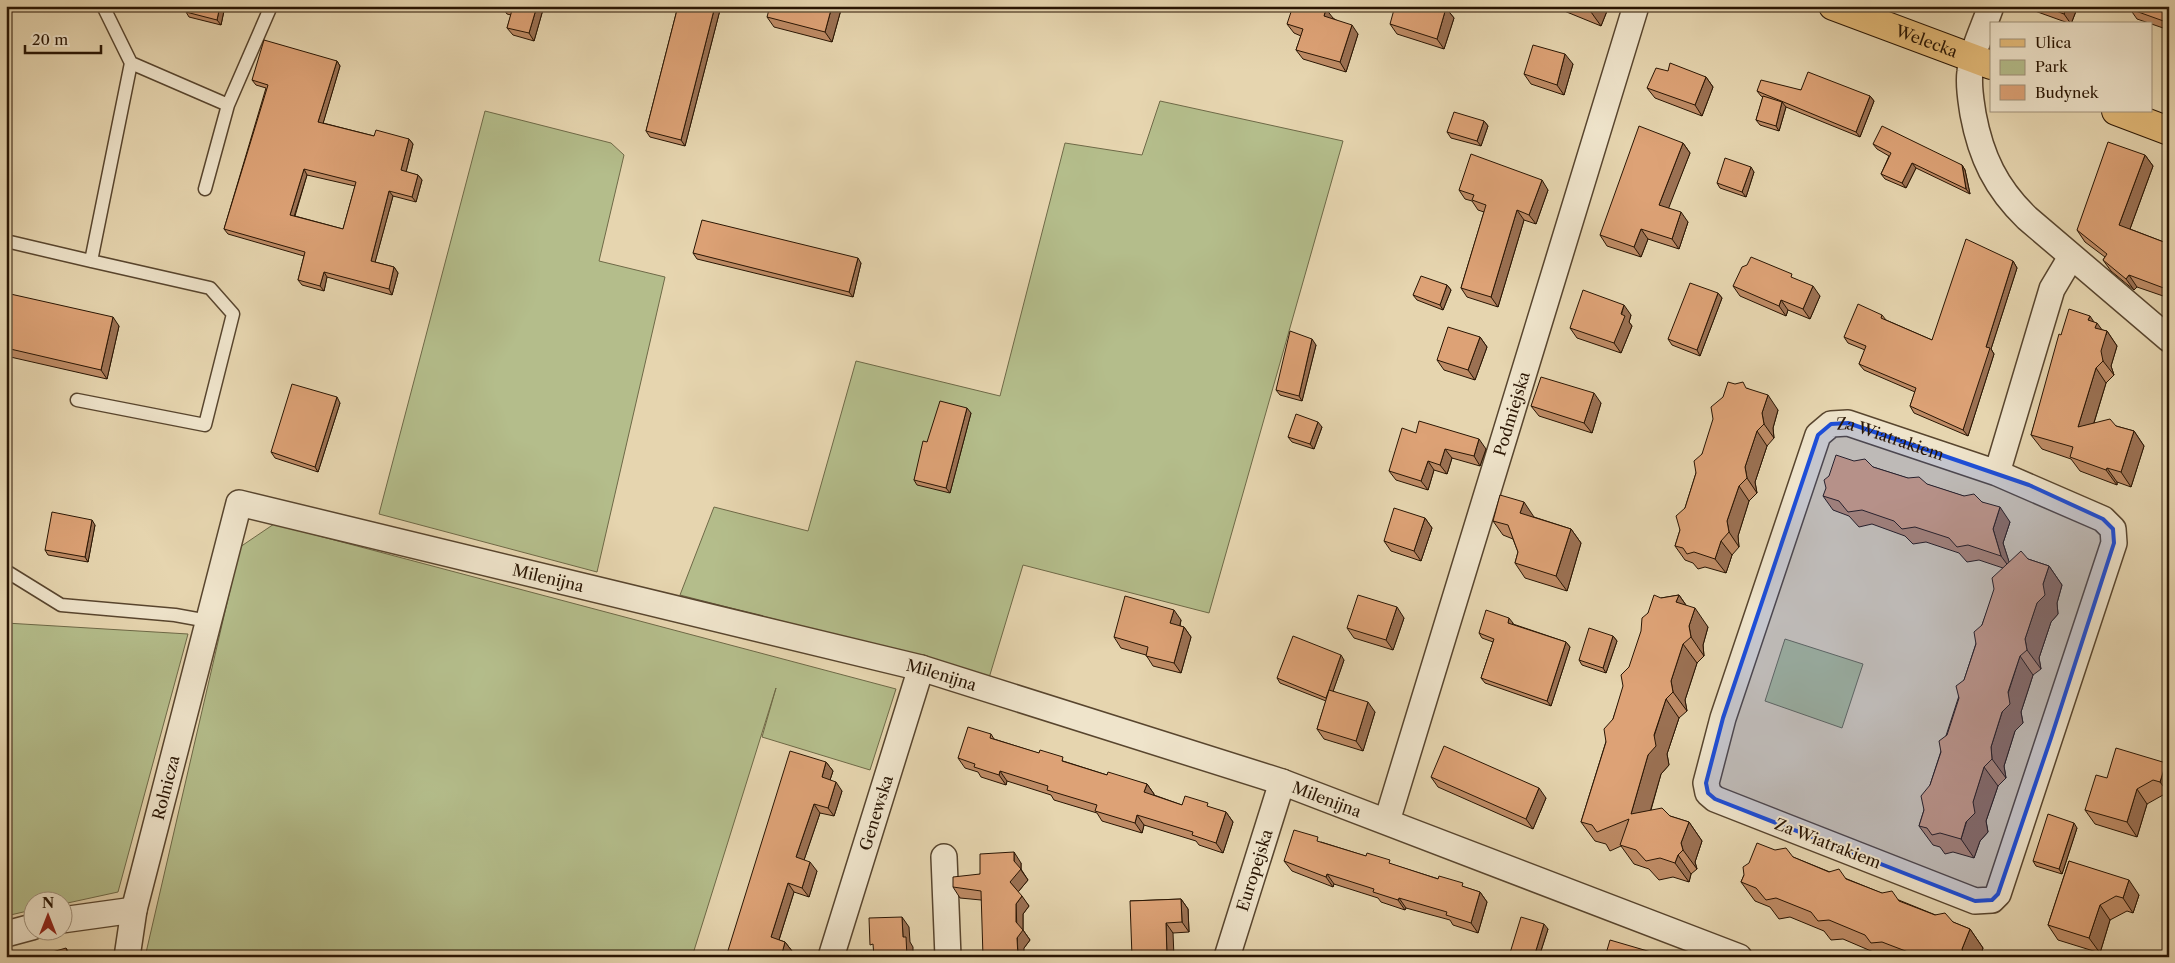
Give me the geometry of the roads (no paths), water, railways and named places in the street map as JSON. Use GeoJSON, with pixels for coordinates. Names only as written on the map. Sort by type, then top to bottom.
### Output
{"type":"FeatureCollection","features":[{"type":"Feature","properties":{"kind":"main road","name":"Welecka"},"geometry":{"type":"LineString","coordinates":[[1833,6],[1982,62]]}},
{"type":"Feature","properties":{"kind":"main road"},"geometry":{"type":"LineString","coordinates":[[2119,112],[2169,131]]}},
{"type":"Feature","properties":{"kind":"street","name":"Podmiejska"},"geometry":{"type":"LineString","coordinates":[[1387,821],[1636,6]]}},
{"type":"Feature","properties":{"kind":"street"},"geometry":{"type":"LineString","coordinates":[[1991,6],[1982,62],[1970,92],[1976,127],[1989,169],[2011,202],[2169,339]]}},
{"type":"Feature","properties":{"kind":"street"},"geometry":{"type":"LineString","coordinates":[[1997,473],[2052,289],[2071,256]]}},
{"type":"Feature","properties":{"kind":"street","name":"Za Wiatrakiem"},"geometry":{"type":"LineString","coordinates":[[1848,423],[1997,473],[2103,519],[2113,530],[2114,543],[1998,894],[1992,900],[1975,901],[1715,800],[1708,793],[1706,783],[1723,718],[1818,435],[1831,424],[1848,423]]}},
{"type":"Feature","properties":{"kind":"street","name":"Milenijna"},"geometry":{"type":"LineString","coordinates":[[208,621],[239,503],[920,668],[1282,782],[1387,821],[1701,949],[1739,957]]}},
{"type":"Feature","properties":{"kind":"street","name":"Rolnicza"},"geometry":{"type":"LineString","coordinates":[[127,957],[134,910],[208,621]]}},
{"type":"Feature","properties":{"kind":"street","name":"Genewska"},"geometry":{"type":"LineString","coordinates":[[831,957],[920,668]]}},
{"type":"Feature","properties":{"kind":"street","name":"Europejska"},"geometry":{"type":"LineString","coordinates":[[1227,957],[1282,782]]}},
{"type":"Feature","properties":{"kind":"street"},"geometry":{"type":"LineString","coordinates":[[944,857],[948,957]]}},
{"type":"Feature","properties":{"kind":"street"},"geometry":{"type":"LineString","coordinates":[[72,919],[134,910]]}},
{"type":"Feature","properties":{"kind":"street"},"geometry":{"type":"LineString","coordinates":[[6,934],[22,930]]}},
{"type":"Feature","properties":{"kind":"lane"},"geometry":{"type":"LineString","coordinates":[[92,261],[131,63],[103,6]]}},
{"type":"Feature","properties":{"kind":"lane"},"geometry":{"type":"LineString","coordinates":[[205,189],[228,105],[271,6]]}},
{"type":"Feature","properties":{"kind":"lane"},"geometry":{"type":"LineString","coordinates":[[131,63],[228,105]]}},
{"type":"Feature","properties":{"kind":"lane"},"geometry":{"type":"LineString","coordinates":[[6,241],[210,288],[233,314],[205,425],[76,400]]}},
{"type":"Feature","properties":{"kind":"lane"},"geometry":{"type":"LineString","coordinates":[[6,571],[61,605],[175,614],[208,621]]}}]}
